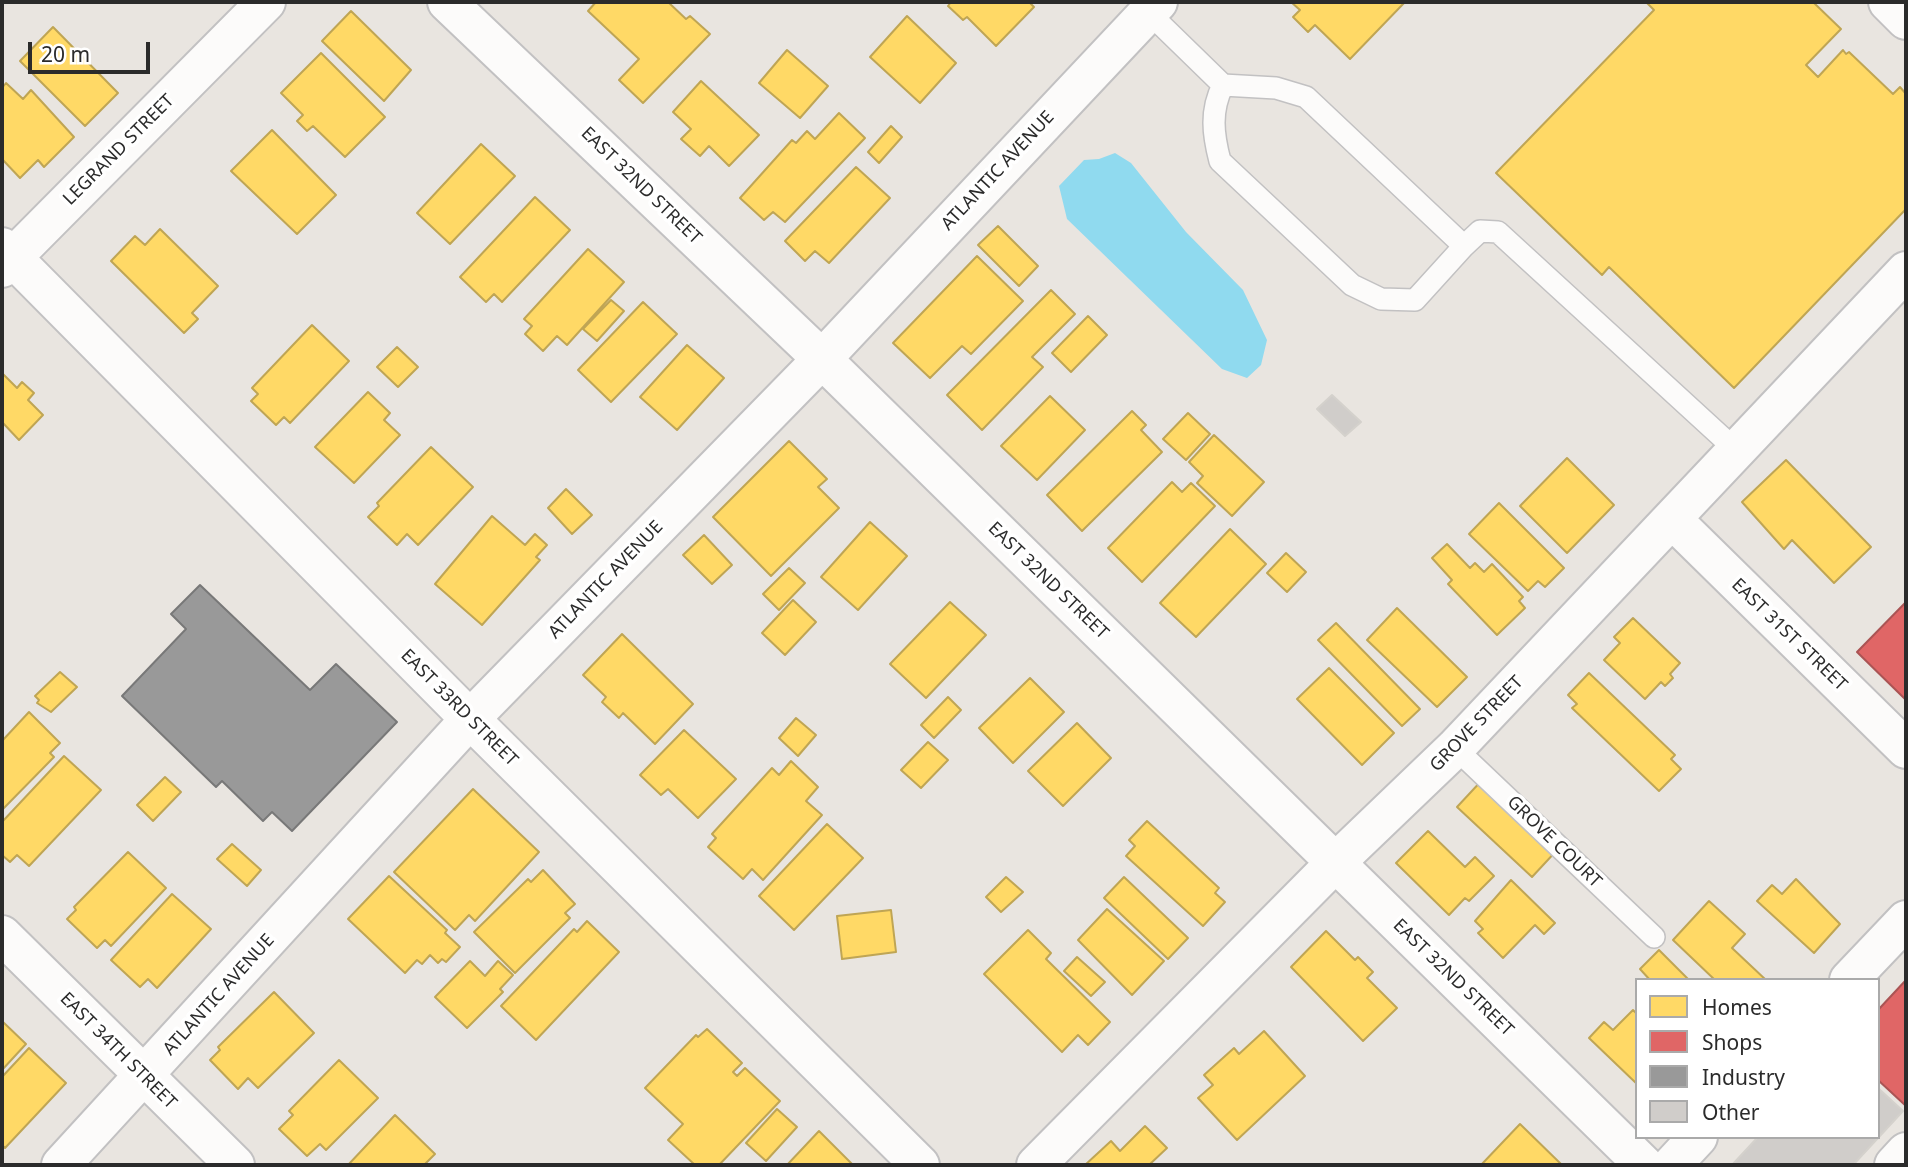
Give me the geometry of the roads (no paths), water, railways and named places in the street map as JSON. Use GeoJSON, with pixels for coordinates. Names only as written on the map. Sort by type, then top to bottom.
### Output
{"type":"FeatureCollection","features":[{"type":"Feature","properties":{"kind":"street","name":"LEGRAND STREET"},"geometry":{"type":"LineString","coordinates":[[5,258],[266,2]]}},
{"type":"Feature","properties":{"kind":"street","name":"EAST 32ND STREET"},"geometry":{"type":"LineString","coordinates":[[447,2],[822,359],[1644,1165]]}},
{"type":"Feature","properties":{"kind":"street"},"geometry":{"type":"LineString","coordinates":[[1888,2],[1906,20]]}},
{"type":"Feature","properties":{"kind":"street","name":"ATLANTIC AVENUE"},"geometry":{"type":"LineString","coordinates":[[61,1165],[470,719],[822,359],[1148,5]]}},
{"type":"Feature","properties":{"kind":"street","name":"EAST 33RD STREET"},"geometry":{"type":"LineString","coordinates":[[5,258],[920,1165]]}},
{"type":"Feature","properties":{"kind":"street","name":"GROVE STREET"},"geometry":{"type":"LineString","coordinates":[[1036,1165],[1335,863],[1455,748],[1906,271]]}},
{"type":"Feature","properties":{"kind":"street","name":"EAST 31ST STREET"},"geometry":{"type":"LineString","coordinates":[[1673,520],[1906,749]]}},
{"type":"Feature","properties":{"kind":"street"},"geometry":{"type":"LineString","coordinates":[[1851,978],[1906,920]]}},
{"type":"Feature","properties":{"kind":"street","name":"EAST 34TH STREET"},"geometry":{"type":"LineString","coordinates":[[2,935],[235,1165]]}},
{"type":"Feature","properties":{"kind":"street"},"geometry":{"type":"LineString","coordinates":[[1672,1165],[1697,1139]]}},
{"type":"Feature","properties":{"kind":"street"},"geometry":{"type":"LineString","coordinates":[[1894,1165],[1906,1152]]}},
{"type":"Feature","properties":{"kind":"lane"},"geometry":{"type":"LineString","coordinates":[[1148,5],[1223,85],[1276,88],[1306,97],[1464,246]]}},
{"type":"Feature","properties":{"kind":"lane"},"geometry":{"type":"LineString","coordinates":[[1223,85],[1215,102],[1213,134],[1220,161],[1352,285],[1381,299],[1415,300],[1480,231],[1498,232],[1737,451]]}},
{"type":"Feature","properties":{"kind":"lane","name":"GROVE COURT"},"geometry":{"type":"LineString","coordinates":[[1455,748],[1654,937]]}},
{"type":"Feature","properties":{"kind":"water"},"geometry":{"type":"Polygon","coordinates":[[[1115,153],[1131,163],[1186,232],[1243,290],[1267,340],[1261,365],[1247,378],[1222,369],[1067,219],[1059,186],[1084,160],[1099,159],[1115,153]]]}}]}
